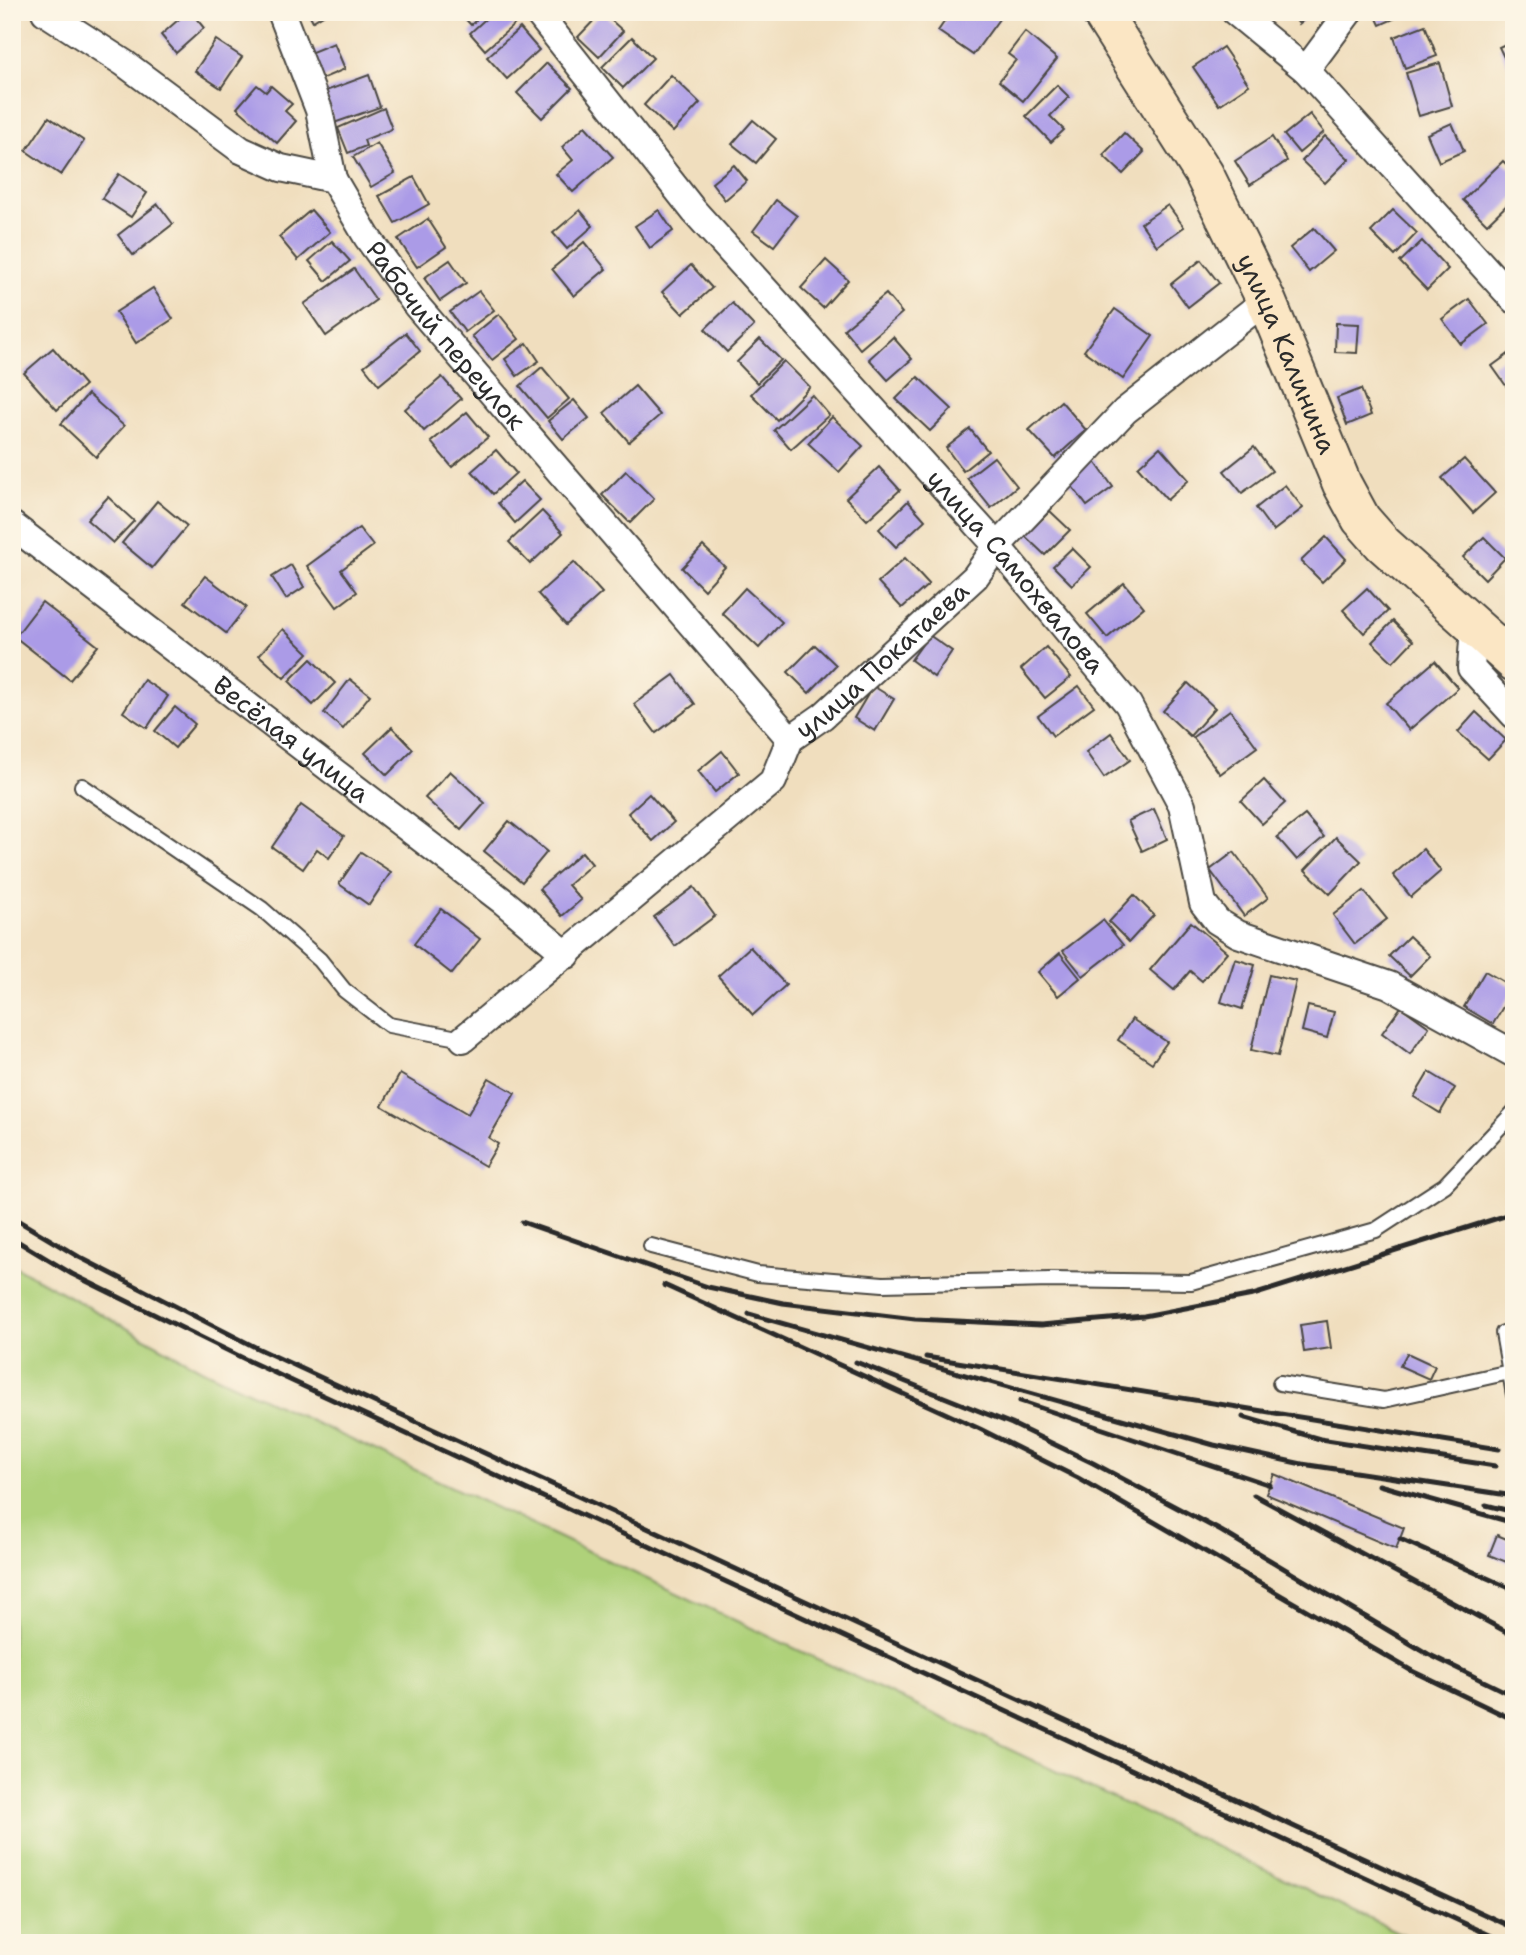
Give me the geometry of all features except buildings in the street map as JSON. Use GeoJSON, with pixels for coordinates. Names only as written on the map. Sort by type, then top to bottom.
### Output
{"type":"FeatureCollection","features":[{"type":"Feature","properties":{"kind":"main road","name":"улица Калинина"},"geometry":{"type":"LineString","coordinates":[[1101,12],[1204,174],[1266,300],[1342,484],[1361,519],[1383,544],[1514,662]]}},
{"type":"Feature","properties":{"kind":"street"},"geometry":{"type":"LineString","coordinates":[[45,12],[124,63],[241,150],[281,168],[333,179]]}},
{"type":"Feature","properties":{"kind":"street","name":"Рабочий переулок"},"geometry":{"type":"LineString","coordinates":[[281,12],[319,110],[333,179],[368,237],[417,306],[790,739]]}},
{"type":"Feature","properties":{"kind":"street","name":"улица Самохвалова"},"geometry":{"type":"LineString","coordinates":[[537,12],[694,211],[997,546],[1128,704],[1182,805],[1203,903],[1217,921],[1238,934],[1390,985],[1514,1054]]}},
{"type":"Feature","properties":{"kind":"street"},"geometry":{"type":"LineString","coordinates":[[1236,12],[1306,70],[1514,300]]}},
{"type":"Feature","properties":{"kind":"street"},"geometry":{"type":"LineString","coordinates":[[1306,70],[1349,12]]}},
{"type":"Feature","properties":{"kind":"street","name":"улица Покатаева"},"geometry":{"type":"LineString","coordinates":[[463,1039],[773,781],[790,739],[823,716],[975,577],[997,546],[1125,411],[1266,300]]}},
{"type":"Feature","properties":{"kind":"street","name":"Весёлая улица"},"geometry":{"type":"LineString","coordinates":[[12,525],[504,902],[567,955]]}},
{"type":"Feature","properties":{"kind":"street"},"geometry":{"type":"LineString","coordinates":[[1474,626],[1471,668],[1514,715]]}},
{"type":"Feature","properties":{"kind":"lane"},"geometry":{"type":"LineString","coordinates":[[82,786],[262,909],[320,960],[344,990],[389,1025],[463,1039]]}},
{"type":"Feature","properties":{"kind":"lane"},"geometry":{"type":"LineString","coordinates":[[651,1246],[758,1273],[883,1284],[1051,1280],[1191,1282],[1376,1230],[1445,1185],[1514,1112]]}},
{"type":"Feature","properties":{"kind":"lane"},"geometry":{"type":"LineString","coordinates":[[1503,1333],[1512,1371],[1514,1395]]}},
{"type":"Feature","properties":{"kind":"lane"},"geometry":{"type":"LineString","coordinates":[[1280,1383],[1384,1399],[1512,1371]]}},
{"type":"Feature","properties":{"kind":"green space"},"geometry":{"type":"Polygon","coordinates":[[[12,1265],[203,1370],[1421,1943],[12,1943],[12,1265]]]}},
{"type":"Feature","properties":{"kind":"railway"},"geometry":{"type":"LineString","coordinates":[[522,1222],[708,1287],[783,1303],[915,1319],[1041,1325],[1144,1316],[1253,1295],[1514,1213]]}},
{"type":"Feature","properties":{"kind":"railway"},"geometry":{"type":"LineString","coordinates":[[12,1217],[79,1257],[257,1348],[1514,1928]]}},
{"type":"Feature","properties":{"kind":"railway"},"geometry":{"type":"LineString","coordinates":[[12,1238],[72,1274],[251,1362],[1507,1943]]}},
{"type":"Feature","properties":{"kind":"railway"},"geometry":{"type":"LineString","coordinates":[[664,1285],[980,1429],[1078,1478],[1412,1671],[1514,1720]]}},
{"type":"Feature","properties":{"kind":"railway"},"geometry":{"type":"LineString","coordinates":[[749,1314],[1214,1445],[1302,1464],[1514,1496]]}},
{"type":"Feature","properties":{"kind":"railway"},"geometry":{"type":"LineString","coordinates":[[926,1357],[1499,1449]]}},
{"type":"Feature","properties":{"kind":"railway"},"geometry":{"type":"LineString","coordinates":[[856,1362],[1012,1424],[1093,1463],[1221,1531],[1428,1654],[1514,1696]]}},
{"type":"Feature","properties":{"kind":"railway"},"geometry":{"type":"LineString","coordinates":[[1020,1401],[1270,1485]]}},
{"type":"Feature","properties":{"kind":"railway"},"geometry":{"type":"LineString","coordinates":[[1243,1417],[1320,1439],[1495,1466]]}},
{"type":"Feature","properties":{"kind":"railway"},"geometry":{"type":"LineString","coordinates":[[1379,1485],[1514,1523]]}},
{"type":"Feature","properties":{"kind":"railway"},"geometry":{"type":"LineString","coordinates":[[1254,1495],[1514,1636]]}},
{"type":"Feature","properties":{"kind":"railway"},"geometry":{"type":"LineString","coordinates":[[1486,1505],[1514,1512]]}},
{"type":"Feature","properties":{"kind":"railway"},"geometry":{"type":"LineString","coordinates":[[1400,1539],[1514,1590]]}}]}
